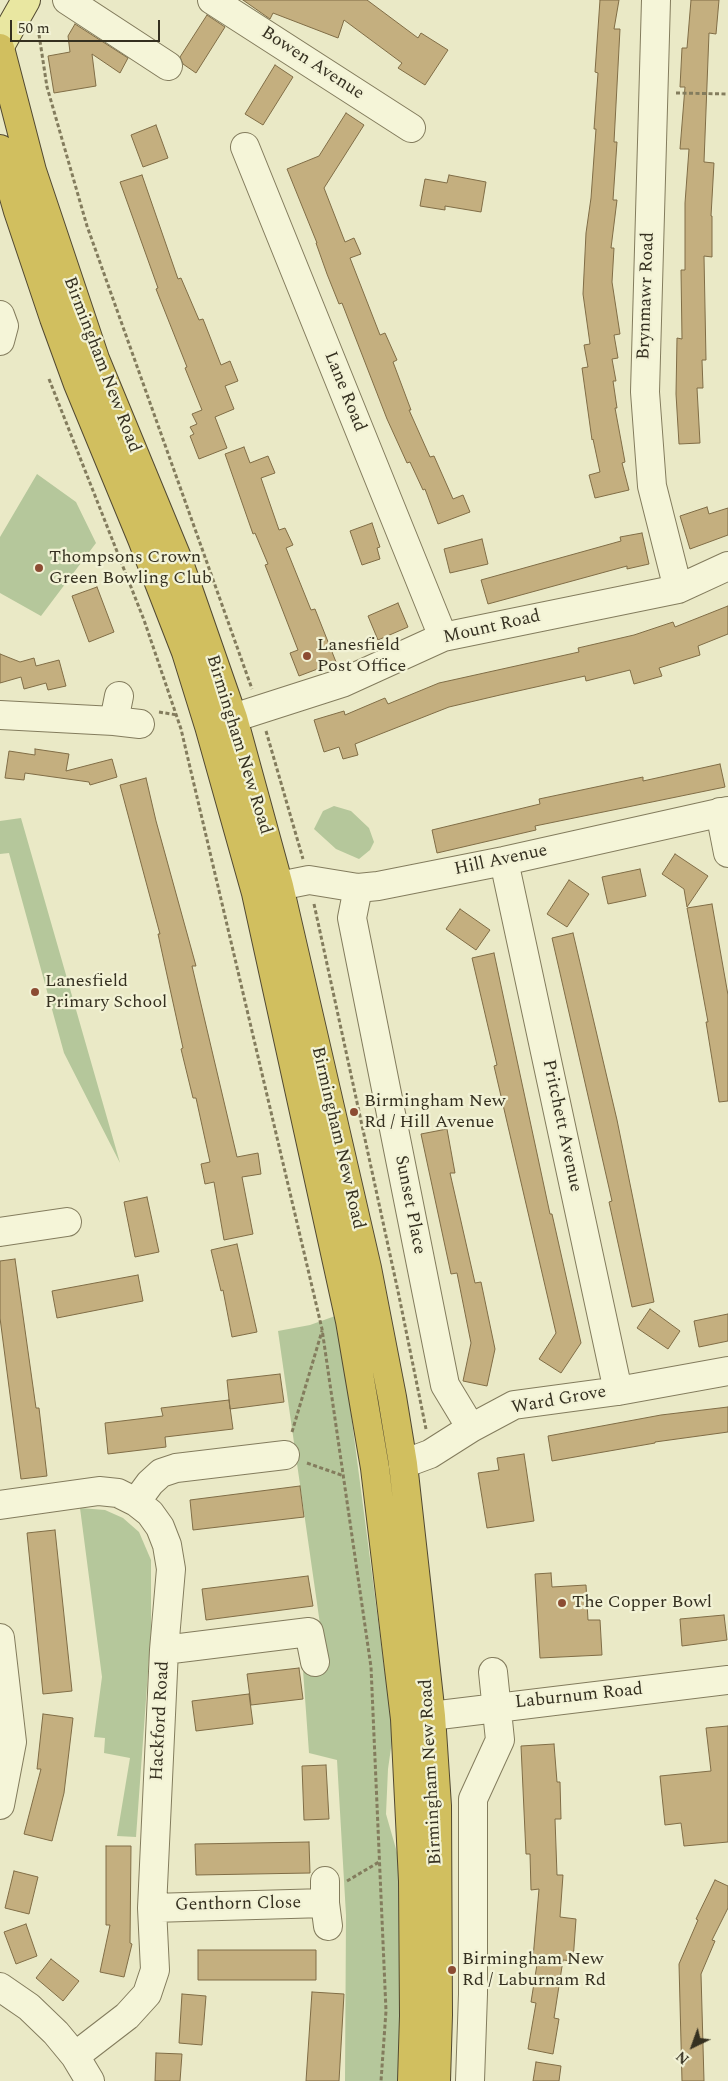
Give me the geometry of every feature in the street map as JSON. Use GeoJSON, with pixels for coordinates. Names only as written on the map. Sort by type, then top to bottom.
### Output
{"type":"FeatureCollection","features":[{"type":"Feature","properties":{"kind":"highway","name":"Birmingham New Road"},"geometry":{"type":"LineString","coordinates":[[0,47],[32,171],[95,359],[178,560],[221,722],[279,886],[367,1268],[403,1464],[418,1717],[413,1881],[414,2016],[412,2081]]}},
{"type":"Feature","properties":{"kind":"highway","name":"Birmingham New Road"},"geometry":{"type":"LineString","coordinates":[[1,154],[34,263],[78,384],[142,538],[186,652],[221,722],[237,822],[267,940],[350,1321],[418,1717],[437,1806],[438,2015],[436,2081]]}},
{"type":"Feature","properties":{"kind":"highway"},"geometry":{"type":"LineString","coordinates":[[375,1468],[403,1464]]}},
{"type":"Feature","properties":{"kind":"main road"},"geometry":{"type":"LineString","coordinates":[[0,47],[32,10]]}},
{"type":"Feature","properties":{"kind":"street"},"geometry":{"type":"LineString","coordinates":[[67,0],[168,66]]}},
{"type":"Feature","properties":{"kind":"street","name":"Bowen Avenue"},"geometry":{"type":"LineString","coordinates":[[212,0],[411,128]]}},
{"type":"Feature","properties":{"kind":"street","name":"Brynmawr Road"},"geometry":{"type":"LineString","coordinates":[[656,0],[645,392],[652,486],[678,589]]}},
{"type":"Feature","properties":{"kind":"street","name":"Lane Road"},"geometry":{"type":"LineString","coordinates":[[245,147],[443,637]]}},
{"type":"Feature","properties":{"kind":"street"},"geometry":{"type":"LineString","coordinates":[[0,315],[4,326],[0,341]]}},
{"type":"Feature","properties":{"kind":"street","name":"Mount Road"},"geometry":{"type":"LineString","coordinates":[[221,722],[342,683],[443,637],[678,589],[728,566]]}},
{"type":"Feature","properties":{"kind":"street"},"geometry":{"type":"LineString","coordinates":[[0,715],[124,714]]}},
{"type":"Feature","properties":{"kind":"street"},"geometry":{"type":"LineString","coordinates":[[724,812],[728,853]]}},
{"type":"Feature","properties":{"kind":"street","name":"Hill Avenue"},"geometry":{"type":"LineString","coordinates":[[279,886],[309,880],[358,888],[378,886],[504,861],[724,812]]}},
{"type":"Feature","properties":{"kind":"street","name":"Pritchett Avenue"},"geometry":{"type":"LineString","coordinates":[[504,861],[618,1391]]}},
{"type":"Feature","properties":{"kind":"street","name":"Sunset Place"},"geometry":{"type":"LineString","coordinates":[[358,888],[352,918],[444,1385],[471,1428]]}},
{"type":"Feature","properties":{"kind":"street"},"geometry":{"type":"LineString","coordinates":[[0,1232],[67,1222]]}},
{"type":"Feature","properties":{"kind":"street","name":"Ward Grove"},"geometry":{"type":"LineString","coordinates":[[403,1464],[430,1454],[471,1428],[514,1405],[618,1391],[728,1371]]}},
{"type":"Feature","properties":{"kind":"street"},"geometry":{"type":"LineString","coordinates":[[136,1502],[150,1483],[161,1473],[176,1468],[285,1455]]}},
{"type":"Feature","properties":{"kind":"street","name":"Hackford Road"},"geometry":{"type":"LineString","coordinates":[[0,1505],[99,1491],[118,1493],[136,1502],[150,1513],[160,1527],[167,1545],[171,1569],[164,1650],[152,1908],[155,1970],[147,1994],[127,2016],[75,2056]]}},
{"type":"Feature","properties":{"kind":"street"},"geometry":{"type":"LineString","coordinates":[[164,1650],[309,1632],[315,1662]]}},
{"type":"Feature","properties":{"kind":"street"},"geometry":{"type":"LineString","coordinates":[[0,1638],[12,1742],[2,1789]]}},
{"type":"Feature","properties":{"kind":"street"},"geometry":{"type":"LineString","coordinates":[[470,2081],[473,1994],[474,1798],[500,1740],[493,1672]]}},
{"type":"Feature","properties":{"kind":"street","name":"Laburnum Road"},"geometry":{"type":"LineString","coordinates":[[418,1717],[497,1706],[728,1680]]}},
{"type":"Feature","properties":{"kind":"street","name":"Genthorn Close"},"geometry":{"type":"LineString","coordinates":[[152,1908],[326,1901]]}},
{"type":"Feature","properties":{"kind":"street"},"geometry":{"type":"LineString","coordinates":[[0,1987],[29,2007],[56,2033],[75,2056],[90,2081]]}},
{"type":"Feature","properties":{"kind":"path"},"geometry":{"type":"LineString","coordinates":[[32,10],[47,87],[87,226],[260,709],[309,880],[397,1287],[430,1454]]}},
{"type":"Feature","properties":{"kind":"path"},"geometry":{"type":"LineString","coordinates":[[653,93],[728,94]]}},
{"type":"Feature","properties":{"kind":"path"},"geometry":{"type":"LineString","coordinates":[[47,373],[144,620],[181,729],[322,1329],[371,1667],[386,2011],[381,2081]]}},
{"type":"Feature","properties":{"kind":"path"},"geometry":{"type":"LineString","coordinates":[[322,1329],[285,1455],[344,1476]]}},
{"type":"Feature","properties":{"kind":"path"},"geometry":{"type":"LineString","coordinates":[[326,1901],[379,1862]]}},
{"type":"Feature","properties":{"kind":"green space","name":"Thompsons Crown Green Bowling Club"},"geometry":{"type":"Polygon","coordinates":[[[37,474],[76,502],[96,543],[41,616],[0,593],[0,537],[37,474]]]}},
{"type":"Feature","properties":{"kind":"green space"},"geometry":{"type":"Polygon","coordinates":[[[334,806],[351,811],[369,828],[374,842],[370,850],[359,859],[336,849],[314,829],[323,811],[334,806]]]}},
{"type":"Feature","properties":{"kind":"green space"},"geometry":{"type":"Polygon","coordinates":[[[21,818],[120,1163],[64,1053],[9,853],[0,854],[0,821],[21,818]]]}},
{"type":"Feature","properties":{"kind":"green space"},"geometry":{"type":"Polygon","coordinates":[[[338,1315],[393,1734],[388,1769],[386,1814],[398,1856],[401,1987],[398,2081],[345,2081],[346,1915],[337,1760],[309,1753],[303,1670],[326,1666],[278,1331],[310,1325],[338,1315]]]}},
{"type":"Feature","properties":{"kind":"green space"},"geometry":{"type":"Polygon","coordinates":[[[80,1508],[105,1510],[123,1518],[139,1532],[151,1560],[151,1630],[136,1837],[117,1836],[130,1758],[104,1753],[105,1738],[94,1737],[102,1677],[80,1508]]]}},
{"type":"Feature","properties":{"kind":"building"},"geometry":{"type":"Polygon","coordinates":[[[243,0],[367,0],[418,38],[421,33],[448,50],[425,85],[398,68],[402,63],[344,20],[338,38],[273,13],[270,19],[243,0]]]}},
{"type":"Feature","properties":{"kind":"building"},"geometry":{"type":"Polygon","coordinates":[[[600,0],[619,0],[614,29],[620,29],[614,142],[617,142],[613,200],[617,200],[611,248],[614,248],[612,282],[620,334],[614,335],[618,358],[612,359],[616,381],[613,381],[617,408],[615,408],[625,462],[622,463],[629,490],[595,498],[589,475],[600,472],[592,440],[582,368],[588,367],[584,345],[590,344],[583,294],[586,233],[591,198],[596,129],[594,129],[598,73],[595,72],[600,0]]]}},
{"type":"Feature","properties":{"kind":"building"},"geometry":{"type":"Polygon","coordinates":[[[691,0],[719,0],[716,34],[709,33],[704,162],[714,163],[711,216],[712,257],[704,256],[706,360],[702,360],[703,388],[697,388],[700,443],[679,444],[676,394],[677,338],[682,339],[681,270],[685,270],[685,203],[689,149],[680,149],[685,87],[680,87],[682,48],[687,48],[691,0]]]}},
{"type":"Feature","properties":{"kind":"building"},"geometry":{"type":"Polygon","coordinates":[[[207,15],[225,27],[196,73],[183,64],[180,57],[207,15]]]}},
{"type":"Feature","properties":{"kind":"building"},"geometry":{"type":"Polygon","coordinates":[[[75,24],[128,58],[120,73],[92,54],[96,86],[54,93],[48,56],[70,52],[68,36],[75,24]]]}},
{"type":"Feature","properties":{"kind":"building"},"geometry":{"type":"Polygon","coordinates":[[[275,65],[293,77],[263,125],[245,114],[275,65]]]}},
{"type":"Feature","properties":{"kind":"building"},"geometry":{"type":"Polygon","coordinates":[[[346,113],[364,125],[324,188],[345,242],[354,238],[361,254],[350,258],[380,335],[385,333],[397,360],[393,362],[411,410],[409,410],[430,457],[434,456],[453,499],[463,495],[470,512],[438,524],[425,489],[423,490],[410,462],[407,463],[387,419],[342,303],[339,304],[327,274],[317,243],[287,169],[319,156],[346,113]]]}},
{"type":"Feature","properties":{"kind":"building"},"geometry":{"type":"Polygon","coordinates":[[[156,125],[168,158],[143,167],[131,135],[156,125]]]}},
{"type":"Feature","properties":{"kind":"building"},"geometry":{"type":"Polygon","coordinates":[[[142,175],[178,279],[181,278],[199,320],[203,319],[221,365],[230,361],[238,381],[225,386],[234,409],[215,417],[227,448],[199,459],[190,436],[194,434],[190,427],[197,424],[192,414],[202,410],[156,289],[158,288],[120,182],[142,175]]]}},
{"type":"Feature","properties":{"kind":"building"},"geometry":{"type":"Polygon","coordinates":[[[449,175],[486,182],[481,212],[445,206],[445,210],[420,206],[425,179],[447,183],[449,175]]]}},
{"type":"Feature","properties":{"kind":"building"},"geometry":{"type":"Polygon","coordinates":[[[244,447],[250,463],[268,456],[275,473],[261,478],[279,530],[285,528],[293,545],[286,548],[311,610],[315,609],[336,662],[299,676],[290,653],[298,650],[265,565],[268,564],[255,533],[253,534],[225,454],[244,447]]]}},
{"type":"Feature","properties":{"kind":"building"},"geometry":{"type":"Polygon","coordinates":[[[707,507],[709,514],[728,508],[728,535],[690,549],[680,516],[707,507]]]}},
{"type":"Feature","properties":{"kind":"building"},"geometry":{"type":"Polygon","coordinates":[[[372,523],[380,547],[377,548],[380,559],[362,565],[350,531],[372,523]]]}},
{"type":"Feature","properties":{"kind":"building"},"geometry":{"type":"Polygon","coordinates":[[[642,533],[649,564],[627,569],[627,566],[488,604],[481,580],[621,541],[620,537],[642,533]]]}},
{"type":"Feature","properties":{"kind":"building"},"geometry":{"type":"Polygon","coordinates":[[[482,539],[488,564],[450,573],[444,549],[482,539]]]}},
{"type":"Feature","properties":{"kind":"building"},"geometry":{"type":"Polygon","coordinates":[[[97,587],[114,632],[89,642],[72,596],[97,587]]]}},
{"type":"Feature","properties":{"kind":"building"},"geometry":{"type":"Polygon","coordinates":[[[398,603],[408,627],[378,640],[368,616],[398,603]]]}},
{"type":"Feature","properties":{"kind":"building"},"geometry":{"type":"Polygon","coordinates":[[[728,606],[728,634],[698,646],[700,655],[659,668],[662,676],[634,684],[630,670],[586,681],[585,676],[500,695],[449,707],[355,744],[358,755],[343,759],[339,747],[324,752],[314,720],[344,711],[345,715],[385,698],[388,704],[439,683],[579,652],[578,648],[634,635],[673,622],[675,627],[728,606]]]}},
{"type":"Feature","properties":{"kind":"building"},"geometry":{"type":"Polygon","coordinates":[[[0,654],[20,662],[34,658],[36,666],[59,660],[66,686],[48,690],[46,683],[24,689],[21,677],[0,683],[0,654]]]}},
{"type":"Feature","properties":{"kind":"building"},"geometry":{"type":"Polygon","coordinates":[[[35,749],[69,754],[66,771],[112,759],[117,777],[90,785],[89,782],[25,773],[24,780],[5,778],[9,751],[35,755],[35,749]]]}},
{"type":"Feature","properties":{"kind":"building"},"geometry":{"type":"Polygon","coordinates":[[[720,764],[725,787],[535,826],[536,830],[437,853],[432,830],[540,804],[539,799],[643,777],[643,781],[720,764]]]}},
{"type":"Feature","properties":{"kind":"building"},"geometry":{"type":"Polygon","coordinates":[[[146,778],[196,966],[192,966],[237,1157],[258,1153],[261,1174],[242,1177],[253,1234],[224,1240],[214,1182],[205,1184],[201,1164],[210,1162],[196,1098],[193,1098],[181,1049],[183,1048],[158,934],[160,934],[120,785],[146,778]]]}},
{"type":"Feature","properties":{"kind":"building"},"geometry":{"type":"Polygon","coordinates":[[[675,854],[708,876],[687,907],[684,889],[662,874],[675,854]]]}},
{"type":"Feature","properties":{"kind":"building"},"geometry":{"type":"Polygon","coordinates":[[[640,869],[646,896],[608,904],[602,877],[640,869]]]}},
{"type":"Feature","properties":{"kind":"building"},"geometry":{"type":"Polygon","coordinates":[[[569,880],[589,894],[567,927],[547,914],[569,880]]]}},
{"type":"Feature","properties":{"kind":"building"},"geometry":{"type":"Polygon","coordinates":[[[712,904],[728,995],[728,1101],[719,1102],[706,1022],[708,1022],[687,908],[712,904]]]}},
{"type":"Feature","properties":{"kind":"building"},"geometry":{"type":"Polygon","coordinates":[[[460,909],[490,930],[476,950],[446,929],[460,909]]]}},
{"type":"Feature","properties":{"kind":"building"},"geometry":{"type":"Polygon","coordinates":[[[573,933],[617,1120],[654,1302],[632,1307],[609,1202],[612,1201],[552,938],[573,933]]]}},
{"type":"Feature","properties":{"kind":"building"},"geometry":{"type":"Polygon","coordinates":[[[494,953],[550,1214],[552,1214],[581,1343],[561,1373],[539,1359],[556,1333],[494,1066],[497,1065],[472,958],[494,953]]]}},
{"type":"Feature","properties":{"kind":"building"},"geometry":{"type":"Polygon","coordinates":[[[447,1129],[455,1173],[450,1173],[475,1283],[481,1282],[495,1349],[487,1386],[463,1381],[471,1343],[457,1273],[451,1274],[421,1134],[447,1129]]]}},
{"type":"Feature","properties":{"kind":"building"},"geometry":{"type":"Polygon","coordinates":[[[147,1197],[159,1252],[135,1257],[124,1202],[147,1197]]]}},
{"type":"Feature","properties":{"kind":"building"},"geometry":{"type":"Polygon","coordinates":[[[237,1244],[257,1332],[232,1337],[223,1290],[221,1291],[211,1250],[237,1244]]]}},
{"type":"Feature","properties":{"kind":"building"},"geometry":{"type":"Polygon","coordinates":[[[15,1259],[36,1408],[39,1408],[47,1476],[21,1479],[0,1318],[0,1261],[15,1259]]]}},
{"type":"Feature","properties":{"kind":"building"},"geometry":{"type":"Polygon","coordinates":[[[138,1275],[143,1301],[57,1318],[52,1291],[138,1275]]]}},
{"type":"Feature","properties":{"kind":"building"},"geometry":{"type":"Polygon","coordinates":[[[650,1309],[680,1331],[668,1349],[637,1328],[650,1309]]]}},
{"type":"Feature","properties":{"kind":"building"},"geometry":{"type":"Polygon","coordinates":[[[728,1314],[728,1341],[699,1347],[694,1321],[728,1314]]]}},
{"type":"Feature","properties":{"kind":"building"},"geometry":{"type":"Polygon","coordinates":[[[280,1374],[284,1402],[230,1409],[227,1380],[280,1374]]]}},
{"type":"Feature","properties":{"kind":"building"},"geometry":{"type":"Polygon","coordinates":[[[229,1400],[233,1429],[165,1437],[166,1447],[108,1454],[105,1423],[163,1416],[161,1408],[229,1400]]]}},
{"type":"Feature","properties":{"kind":"building"},"geometry":{"type":"Polygon","coordinates":[[[728,1407],[728,1432],[655,1442],[552,1461],[548,1436],[661,1415],[728,1407]]]}},
{"type":"Feature","properties":{"kind":"building"},"geometry":{"type":"Polygon","coordinates":[[[524,1454],[534,1521],[487,1528],[478,1473],[499,1470],[497,1458],[524,1454]]]}},
{"type":"Feature","properties":{"kind":"building"},"geometry":{"type":"Polygon","coordinates":[[[300,1486],[304,1517],[193,1530],[190,1500],[300,1486]]]}},
{"type":"Feature","properties":{"kind":"building"},"geometry":{"type":"Polygon","coordinates":[[[55,1530],[72,1691],[43,1694],[27,1533],[55,1530]]]}},
{"type":"Feature","properties":{"kind":"building","name":"The Copper Bowl"},"geometry":{"type":"Polygon","coordinates":[[[551,1573],[552,1587],[586,1585],[588,1620],[600,1620],[602,1655],[540,1658],[535,1574],[551,1573]]]}},
{"type":"Feature","properties":{"kind":"building"},"geometry":{"type":"Polygon","coordinates":[[[308,1576],[313,1606],[206,1620],[202,1589],[308,1576]]]}},
{"type":"Feature","properties":{"kind":"building"},"geometry":{"type":"Polygon","coordinates":[[[724,1615],[727,1640],[682,1646],[680,1619],[724,1615]]]}},
{"type":"Feature","properties":{"kind":"building"},"geometry":{"type":"Polygon","coordinates":[[[299,1668],[303,1699],[251,1705],[247,1674],[299,1668]]]}},
{"type":"Feature","properties":{"kind":"building"},"geometry":{"type":"Polygon","coordinates":[[[249,1694],[253,1724],[196,1731],[192,1701],[249,1694]]]}},
{"type":"Feature","properties":{"kind":"building"},"geometry":{"type":"Polygon","coordinates":[[[43,1714],[73,1718],[64,1793],[52,1841],[24,1834],[41,1769],[37,1769],[43,1714]]]}},
{"type":"Feature","properties":{"kind":"building"},"geometry":{"type":"Polygon","coordinates":[[[728,1726],[728,1842],[684,1846],[681,1823],[665,1825],[660,1776],[711,1771],[706,1728],[728,1726]]]}},
{"type":"Feature","properties":{"kind":"building"},"geometry":{"type":"Polygon","coordinates":[[[554,1744],[557,1782],[560,1782],[561,1819],[555,1819],[557,1875],[563,1875],[560,1917],[576,1919],[573,1961],[563,1960],[554,2018],[559,2019],[553,2054],[528,2049],[536,2003],[531,2002],[538,1958],[533,1958],[539,1889],[531,1890],[530,1854],[526,1854],[521,1746],[554,1744]]]}},
{"type":"Feature","properties":{"kind":"building"},"geometry":{"type":"Polygon","coordinates":[[[326,1765],[329,1819],[304,1820],[302,1766],[326,1765]]]}},
{"type":"Feature","properties":{"kind":"building"},"geometry":{"type":"Polygon","coordinates":[[[309,1842],[310,1873],[196,1875],[195,1844],[309,1842]]]}},
{"type":"Feature","properties":{"kind":"building"},"geometry":{"type":"Polygon","coordinates":[[[106,1846],[131,1846],[130,1943],[132,1944],[124,1977],[100,1972],[110,1925],[106,1925],[106,1846]]]}},
{"type":"Feature","properties":{"kind":"building"},"geometry":{"type":"Polygon","coordinates":[[[14,1871],[38,1877],[29,1914],[5,1908],[14,1871]]]}},
{"type":"Feature","properties":{"kind":"building"},"geometry":{"type":"Polygon","coordinates":[[[715,1880],[728,1886],[728,1908],[712,1940],[715,1941],[701,1974],[704,2081],[682,2081],[679,1964],[698,1920],[696,1919],[715,1880]]]}},
{"type":"Feature","properties":{"kind":"building"},"geometry":{"type":"Polygon","coordinates":[[[26,1924],[37,1956],[16,1964],[4,1932],[26,1924]]]}},
{"type":"Feature","properties":{"kind":"building"},"geometry":{"type":"Polygon","coordinates":[[[198,1950],[316,1950],[316,1980],[198,1980],[198,1950]]]}},
{"type":"Feature","properties":{"kind":"building"},"geometry":{"type":"Polygon","coordinates":[[[51,1959],[79,1981],[63,2001],[36,1978],[51,1959]]]}},
{"type":"Feature","properties":{"kind":"building"},"geometry":{"type":"Polygon","coordinates":[[[312,1992],[344,1994],[339,2081],[306,2081],[312,1992]]]}},
{"type":"Feature","properties":{"kind":"building"},"geometry":{"type":"Polygon","coordinates":[[[182,1994],[206,1996],[202,2045],[179,2043],[182,1994]]]}},
{"type":"Feature","properties":{"kind":"building"},"geometry":{"type":"Polygon","coordinates":[[[156,2053],[182,2054],[180,2081],[155,2081],[156,2053]]]}},
{"type":"Feature","properties":{"kind":"building"},"geometry":{"type":"Polygon","coordinates":[[[536,2062],[561,2066],[559,2081],[533,2081],[536,2062]]]}},
{"type":"Feature","properties":{"kind":"place","name":"Thompsons Crown Green Bowling Club"},"geometry":{"type":"Point","coordinates":[39,568]}},
{"type":"Feature","properties":{"kind":"place","name":"Lanesfield Post Office"},"geometry":{"type":"Point","coordinates":[307,656]}},
{"type":"Feature","properties":{"kind":"place","name":"Lanesfield Primary School"},"geometry":{"type":"Point","coordinates":[35,992]}},
{"type":"Feature","properties":{"kind":"place","name":"Birmingham New Rd / Hill Avenue"},"geometry":{"type":"Point","coordinates":[354,1112]}},
{"type":"Feature","properties":{"kind":"place","name":"The Copper Bowl"},"geometry":{"type":"Point","coordinates":[562,1603]}},
{"type":"Feature","properties":{"kind":"place","name":"Birmingham New Rd / Laburnam Rd"},"geometry":{"type":"Point","coordinates":[452,1970]}}]}
